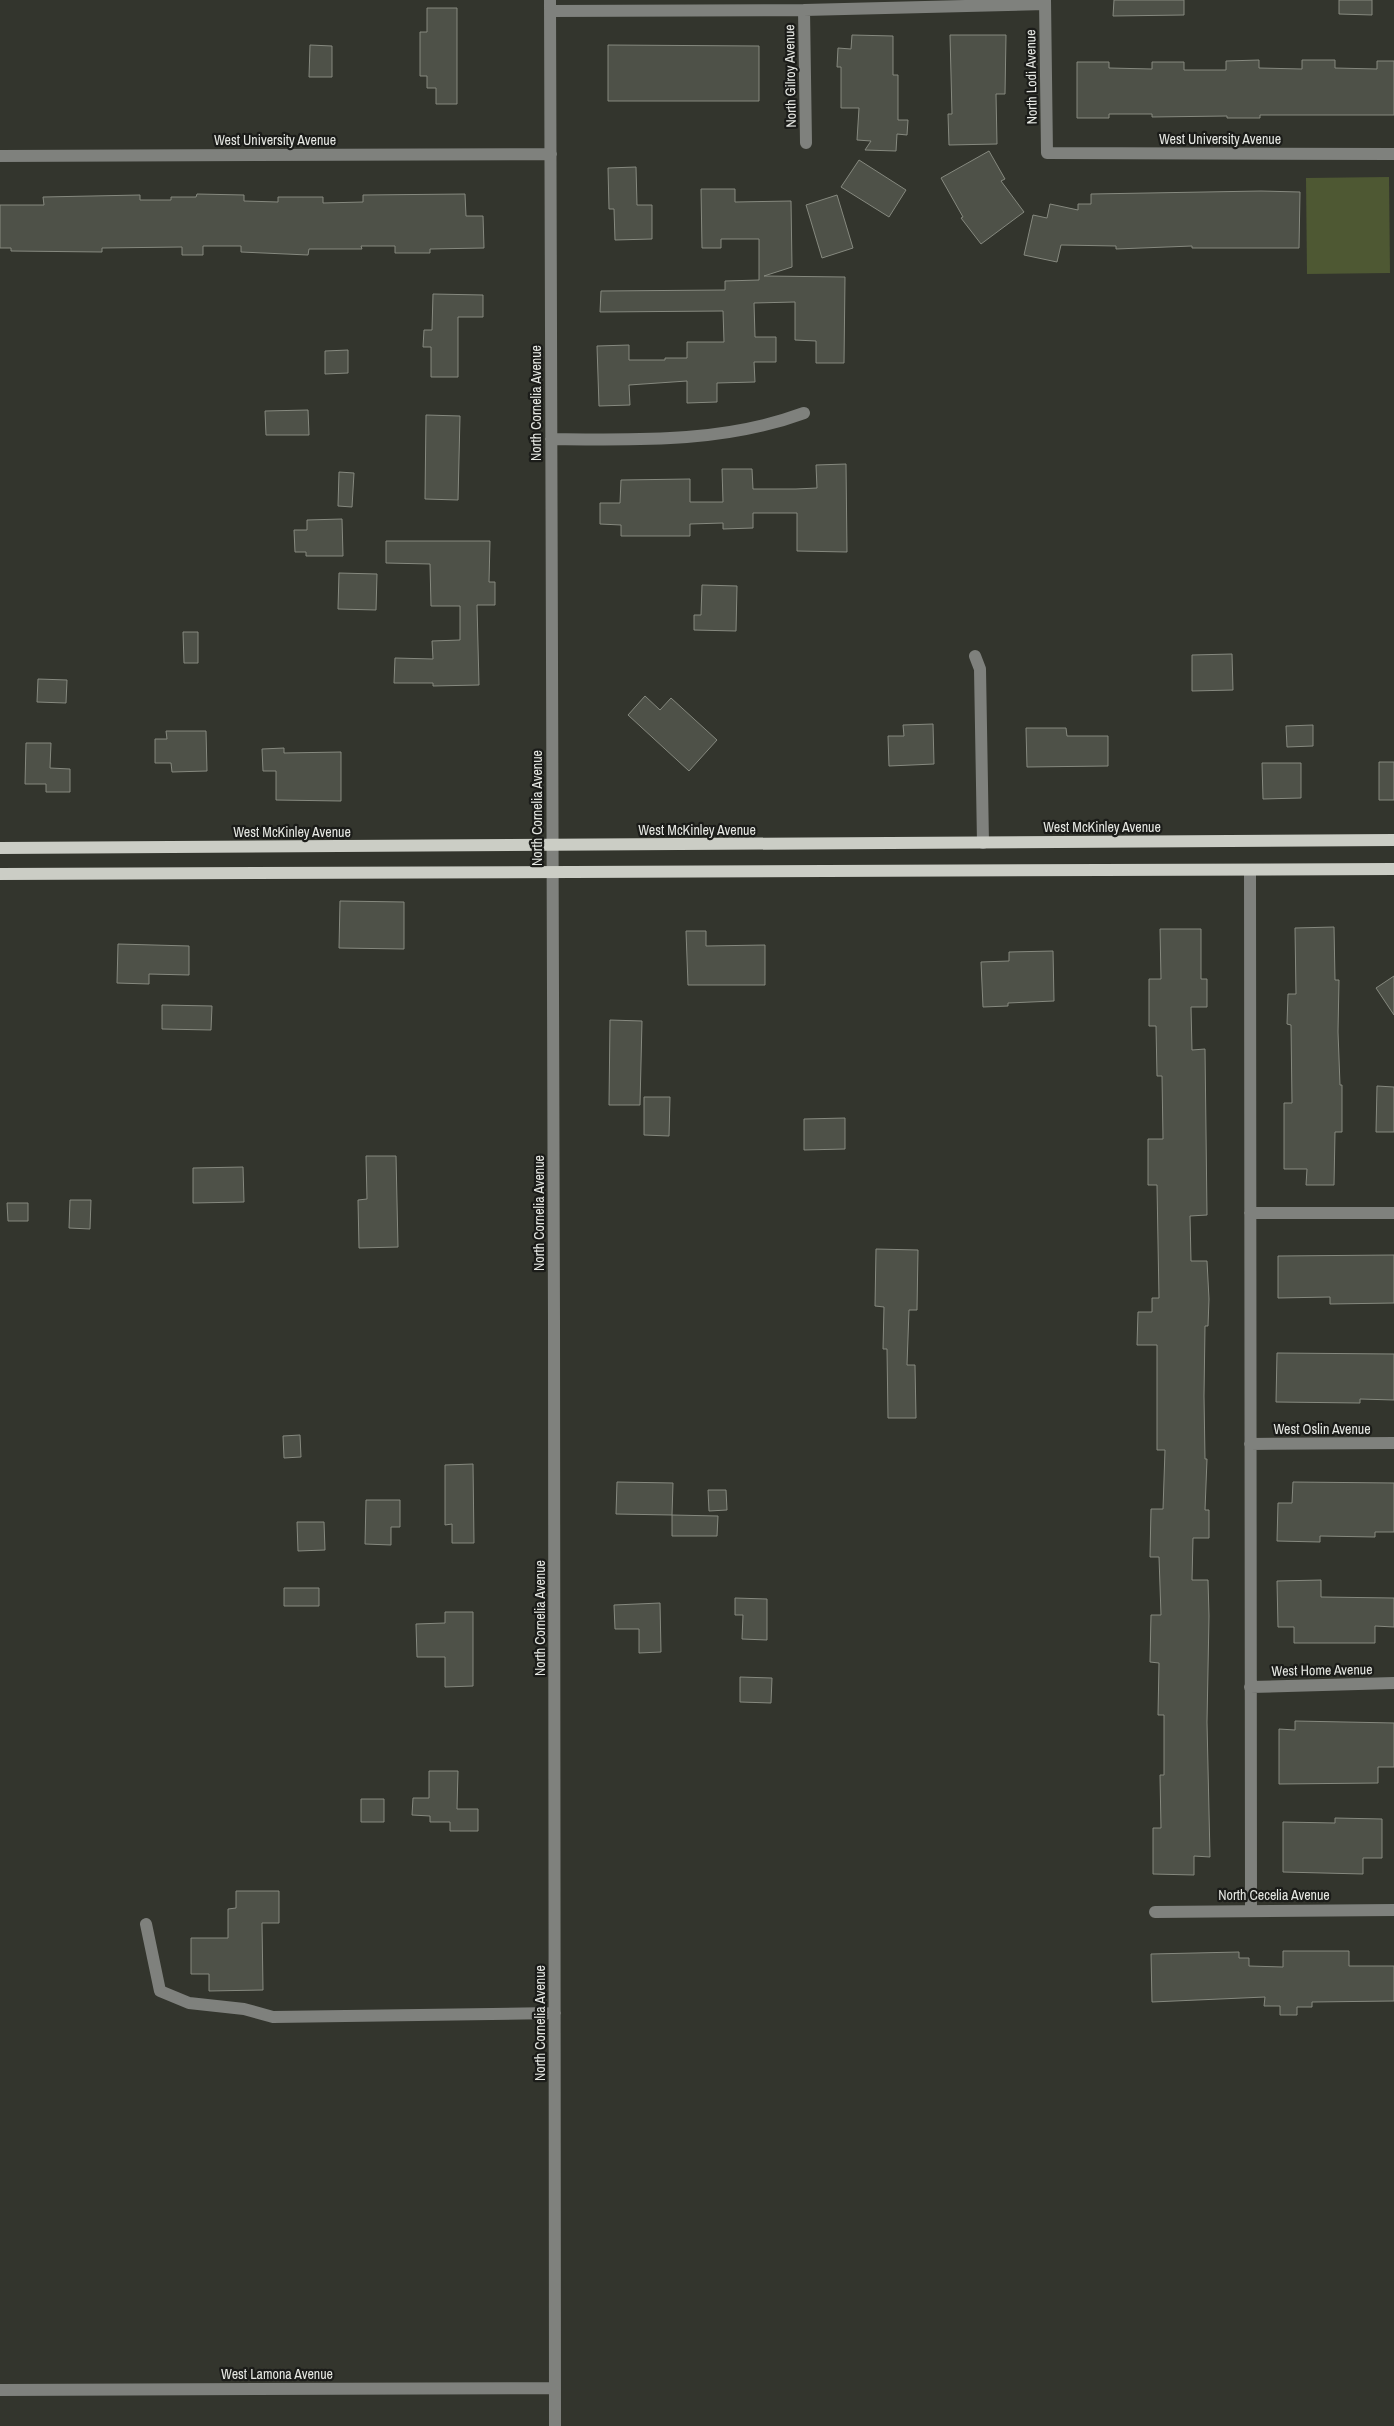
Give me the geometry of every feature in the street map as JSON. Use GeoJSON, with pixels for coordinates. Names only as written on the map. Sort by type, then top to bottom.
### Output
{"type":"FeatureCollection","features":[{"type":"Feature","properties":{"kind":"main road","name":"West McKinley Avenue"},"geometry":{"type":"LineString","coordinates":[[0,848],[1394,840]]}},
{"type":"Feature","properties":{"kind":"main road"},"geometry":{"type":"LineString","coordinates":[[0,874],[1394,869]]}},
{"type":"Feature","properties":{"kind":"street"},"geometry":{"type":"LineString","coordinates":[[550,5],[804,10],[1045,2]]}},
{"type":"Feature","properties":{"kind":"street","name":"North Lodi Avenue"},"geometry":{"type":"LineString","coordinates":[[1045,2],[1047,153]]}},
{"type":"Feature","properties":{"kind":"street","name":"North Cornelia Avenue"},"geometry":{"type":"LineString","coordinates":[[550,5],[555,2426]]}},
{"type":"Feature","properties":{"kind":"street","name":"North Gilroy Avenue"},"geometry":{"type":"LineString","coordinates":[[804,10],[806,142]]}},
{"type":"Feature","properties":{"kind":"street","name":"West University Avenue"},"geometry":{"type":"LineString","coordinates":[[1047,153],[1394,154]]}},
{"type":"Feature","properties":{"kind":"street","name":"West University Avenue"},"geometry":{"type":"LineString","coordinates":[[0,156],[551,154]]}},
{"type":"Feature","properties":{"kind":"street"},"geometry":{"type":"LineString","coordinates":[[551,439],[648,440],[684,437],[741,431],[780,422],[804,413]]}},
{"type":"Feature","properties":{"kind":"street"},"geometry":{"type":"LineString","coordinates":[[975,656],[980,669],[983,843]]}},
{"type":"Feature","properties":{"kind":"street"},"geometry":{"type":"LineString","coordinates":[[1250,870],[1251,1910]]}},
{"type":"Feature","properties":{"kind":"street"},"geometry":{"type":"LineString","coordinates":[[1250,1213],[1394,1213]]}},
{"type":"Feature","properties":{"kind":"street","name":"West Oslin Avenue"},"geometry":{"type":"LineString","coordinates":[[1250,1444],[1394,1443]]}},
{"type":"Feature","properties":{"kind":"street","name":"West Home Avenue"},"geometry":{"type":"LineString","coordinates":[[1250,1687],[1394,1683]]}},
{"type":"Feature","properties":{"kind":"street","name":"North Cecelia Avenue"},"geometry":{"type":"LineString","coordinates":[[1155,1912],[1394,1910]]}},
{"type":"Feature","properties":{"kind":"street"},"geometry":{"type":"LineString","coordinates":[[146,1924],[160,1992],[188,2003],[244,2009],[274,2017],[555,2013]]}},
{"type":"Feature","properties":{"kind":"street","name":"West Lamona Avenue"},"geometry":{"type":"LineString","coordinates":[[0,2390],[554,2388]]}},
{"type":"Feature","properties":{"kind":"green space"},"geometry":{"type":"Polygon","coordinates":[[[1389,177],[1390,273],[1307,274],[1306,178],[1389,177]]]}},
{"type":"Feature","properties":{"kind":"building"},"geometry":{"type":"Polygon","coordinates":[[[1114,0],[1184,0],[1184,15],[1113,16],[1114,0]]]}},
{"type":"Feature","properties":{"kind":"building"},"geometry":{"type":"Polygon","coordinates":[[[1339,0],[1372,0],[1372,15],[1339,14],[1339,0]]]}},
{"type":"Feature","properties":{"kind":"building"},"geometry":{"type":"Polygon","coordinates":[[[427,8],[457,8],[457,104],[436,104],[436,88],[427,88],[427,76],[420,76],[420,32],[427,32],[427,8]]]}},
{"type":"Feature","properties":{"kind":"building"},"geometry":{"type":"Polygon","coordinates":[[[852,35],[893,36],[893,75],[898,75],[898,120],[908,120],[907,135],[897,134],[896,151],[865,150],[871,141],[857,140],[859,108],[841,108],[841,67],[837,67],[838,48],[851,49],[852,35]]]}},
{"type":"Feature","properties":{"kind":"building"},"geometry":{"type":"Polygon","coordinates":[[[950,35],[1006,35],[1005,94],[996,94],[997,144],[949,145],[948,114],[952,114],[950,35]]]}},
{"type":"Feature","properties":{"kind":"building"},"geometry":{"type":"Polygon","coordinates":[[[310,45],[332,46],[332,77],[309,77],[310,45]]]}},
{"type":"Feature","properties":{"kind":"building"},"geometry":{"type":"Polygon","coordinates":[[[608,45],[759,46],[759,101],[608,101],[608,45]]]}},
{"type":"Feature","properties":{"kind":"building"},"geometry":{"type":"Polygon","coordinates":[[[1259,60],[1259,68],[1302,69],[1302,60],[1335,60],[1335,68],[1377,69],[1377,61],[1394,61],[1394,115],[1260,115],[1260,118],[1227,118],[1227,116],[1152,117],[1152,114],[1109,114],[1109,118],[1077,118],[1077,62],[1109,62],[1109,68],[1152,69],[1152,62],[1184,62],[1184,70],[1226,70],[1226,61],[1259,60]]]}},
{"type":"Feature","properties":{"kind":"building"},"geometry":{"type":"Polygon","coordinates":[[[989,151],[1005,179],[1001,181],[1024,212],[981,244],[961,218],[963,217],[941,178],[989,151]]]}},
{"type":"Feature","properties":{"kind":"building"},"geometry":{"type":"Polygon","coordinates":[[[859,160],[906,190],[889,217],[841,187],[859,160]]]}},
{"type":"Feature","properties":{"kind":"building"},"geometry":{"type":"Polygon","coordinates":[[[636,167],[637,205],[652,205],[652,239],[615,240],[614,209],[609,209],[608,168],[636,167]]]}},
{"type":"Feature","properties":{"kind":"building"},"geometry":{"type":"Polygon","coordinates":[[[701,189],[735,189],[735,202],[791,201],[792,267],[764,276],[845,277],[844,363],[816,363],[816,341],[795,340],[795,302],[754,303],[755,337],[776,337],[776,362],[754,362],[755,382],[717,383],[717,402],[687,403],[687,381],[629,385],[630,405],[599,406],[597,346],[629,345],[629,360],[665,360],[665,358],[687,358],[687,342],[724,342],[723,311],[600,312],[601,291],[725,290],[725,281],[759,280],[759,239],[721,239],[721,248],[702,248],[701,189]]]}},
{"type":"Feature","properties":{"kind":"building"},"geometry":{"type":"Polygon","coordinates":[[[1300,192],[1299,248],[1192,248],[1192,246],[1116,249],[1116,246],[1061,245],[1057,262],[1024,255],[1033,215],[1047,218],[1050,204],[1078,210],[1078,204],[1091,204],[1091,194],[1300,192]]]}},
{"type":"Feature","properties":{"kind":"building"},"geometry":{"type":"Polygon","coordinates":[[[197,194],[244,195],[244,201],[278,202],[278,197],[323,197],[323,203],[363,202],[363,195],[465,194],[466,216],[483,216],[484,248],[430,249],[430,253],[395,253],[395,246],[361,246],[362,249],[309,249],[308,255],[241,252],[241,246],[203,246],[203,255],[182,255],[182,247],[102,248],[102,252],[11,251],[11,248],[0,248],[0,205],[44,205],[43,197],[140,195],[140,200],[171,200],[171,197],[196,197],[197,194]]]}},
{"type":"Feature","properties":{"kind":"building"},"geometry":{"type":"Polygon","coordinates":[[[837,195],[853,248],[822,258],[806,205],[837,195]]]}},
{"type":"Feature","properties":{"kind":"building"},"geometry":{"type":"Polygon","coordinates":[[[433,294],[483,295],[483,317],[458,317],[458,377],[431,377],[431,347],[423,347],[424,330],[432,330],[433,294]]]}},
{"type":"Feature","properties":{"kind":"building"},"geometry":{"type":"Polygon","coordinates":[[[348,350],[348,373],[325,374],[325,351],[348,350]]]}},
{"type":"Feature","properties":{"kind":"building"},"geometry":{"type":"Polygon","coordinates":[[[308,410],[309,435],[266,435],[265,411],[308,410]]]}},
{"type":"Feature","properties":{"kind":"building"},"geometry":{"type":"Polygon","coordinates":[[[426,415],[460,416],[458,500],[425,499],[426,415]]]}},
{"type":"Feature","properties":{"kind":"building"},"geometry":{"type":"Polygon","coordinates":[[[846,464],[847,552],[797,551],[797,513],[753,513],[753,528],[723,529],[723,523],[690,524],[690,536],[621,536],[621,525],[600,524],[600,503],[620,503],[621,480],[690,479],[690,502],[723,502],[722,469],[752,469],[753,489],[796,489],[817,488],[816,465],[846,464]]]}},
{"type":"Feature","properties":{"kind":"building"},"geometry":{"type":"Polygon","coordinates":[[[339,472],[354,473],[352,507],[338,506],[339,472]]]}},
{"type":"Feature","properties":{"kind":"building"},"geometry":{"type":"Polygon","coordinates":[[[342,519],[343,556],[306,556],[306,552],[295,552],[294,530],[307,530],[307,520],[342,519]]]}},
{"type":"Feature","properties":{"kind":"building"},"geometry":{"type":"Polygon","coordinates":[[[386,541],[490,541],[489,582],[495,582],[495,605],[477,605],[479,685],[433,686],[433,683],[394,683],[395,658],[433,659],[432,641],[460,640],[460,606],[431,606],[430,564],[386,563],[386,541]]]}},
{"type":"Feature","properties":{"kind":"building"},"geometry":{"type":"Polygon","coordinates":[[[339,573],[377,574],[376,610],[338,609],[339,573]]]}},
{"type":"Feature","properties":{"kind":"building"},"geometry":{"type":"Polygon","coordinates":[[[702,585],[737,586],[736,631],[694,630],[694,615],[701,615],[702,585]]]}},
{"type":"Feature","properties":{"kind":"building"},"geometry":{"type":"Polygon","coordinates":[[[183,632],[198,632],[198,663],[184,663],[183,632]]]}},
{"type":"Feature","properties":{"kind":"building"},"geometry":{"type":"Polygon","coordinates":[[[1232,654],[1233,690],[1192,691],[1192,655],[1232,654]]]}},
{"type":"Feature","properties":{"kind":"building"},"geometry":{"type":"Polygon","coordinates":[[[38,679],[67,680],[66,703],[37,702],[38,679]]]}},
{"type":"Feature","properties":{"kind":"building"},"geometry":{"type":"Polygon","coordinates":[[[645,696],[660,710],[671,698],[717,740],[689,771],[628,715],[645,696]]]}},
{"type":"Feature","properties":{"kind":"building"},"geometry":{"type":"Polygon","coordinates":[[[933,724],[934,764],[889,766],[888,736],[904,736],[903,725],[933,724]]]}},
{"type":"Feature","properties":{"kind":"building"},"geometry":{"type":"Polygon","coordinates":[[[1313,725],[1313,746],[1287,747],[1286,726],[1313,725]]]}},
{"type":"Feature","properties":{"kind":"building"},"geometry":{"type":"Polygon","coordinates":[[[1026,728],[1066,728],[1067,736],[1108,736],[1108,766],[1027,767],[1026,728]]]}},
{"type":"Feature","properties":{"kind":"building"},"geometry":{"type":"Polygon","coordinates":[[[166,731],[206,731],[207,771],[172,772],[171,763],[155,763],[155,739],[167,739],[166,731]]]}},
{"type":"Feature","properties":{"kind":"building"},"geometry":{"type":"Polygon","coordinates":[[[26,743],[51,743],[50,768],[70,769],[70,792],[46,792],[46,784],[25,784],[26,743]]]}},
{"type":"Feature","properties":{"kind":"building"},"geometry":{"type":"Polygon","coordinates":[[[284,748],[284,753],[341,752],[341,801],[276,800],[276,771],[263,771],[262,749],[284,748]]]}},
{"type":"Feature","properties":{"kind":"building"},"geometry":{"type":"Polygon","coordinates":[[[1379,762],[1394,762],[1394,800],[1379,800],[1379,762]]]}},
{"type":"Feature","properties":{"kind":"building"},"geometry":{"type":"Polygon","coordinates":[[[1262,763],[1301,763],[1301,798],[1263,799],[1262,763]]]}},
{"type":"Feature","properties":{"kind":"building"},"geometry":{"type":"Polygon","coordinates":[[[340,901],[404,902],[404,949],[339,948],[340,901]]]}},
{"type":"Feature","properties":{"kind":"building"},"geometry":{"type":"Polygon","coordinates":[[[1334,927],[1335,980],[1339,980],[1338,1032],[1340,1085],[1342,1085],[1342,1132],[1335,1132],[1334,1185],[1306,1185],[1307,1169],[1284,1169],[1284,1103],[1292,1103],[1291,1025],[1287,1024],[1288,994],[1296,994],[1295,928],[1334,927]]]}},
{"type":"Feature","properties":{"kind":"building"},"geometry":{"type":"Polygon","coordinates":[[[1160,929],[1201,929],[1201,979],[1207,979],[1207,1007],[1191,1007],[1192,1050],[1205,1049],[1207,1215],[1190,1216],[1191,1261],[1207,1261],[1209,1299],[1208,1326],[1205,1326],[1204,1396],[1205,1459],[1207,1459],[1205,1510],[1209,1510],[1209,1538],[1193,1538],[1192,1580],[1208,1580],[1207,1722],[1210,1857],[1194,1856],[1194,1875],[1153,1874],[1153,1828],[1161,1828],[1160,1775],[1164,1775],[1164,1715],[1158,1715],[1159,1663],[1150,1662],[1151,1615],[1161,1615],[1159,1557],[1150,1557],[1151,1509],[1163,1509],[1165,1450],[1157,1450],[1157,1345],[1137,1345],[1138,1312],[1152,1312],[1152,1298],[1159,1298],[1157,1185],[1148,1185],[1148,1139],[1163,1139],[1162,1076],[1157,1076],[1156,1026],[1149,1026],[1149,979],[1161,979],[1160,929]]]}},
{"type":"Feature","properties":{"kind":"building"},"geometry":{"type":"Polygon","coordinates":[[[686,931],[706,931],[706,946],[765,945],[765,985],[688,985],[686,931]]]}},
{"type":"Feature","properties":{"kind":"building"},"geometry":{"type":"Polygon","coordinates":[[[118,944],[189,946],[189,975],[149,974],[149,984],[117,983],[118,944]]]}},
{"type":"Feature","properties":{"kind":"building"},"geometry":{"type":"Polygon","coordinates":[[[1053,951],[1054,1001],[1008,1003],[1008,1006],[983,1007],[981,962],[1009,961],[1009,952],[1053,951]]]}},
{"type":"Feature","properties":{"kind":"building"},"geometry":{"type":"Polygon","coordinates":[[[1394,976],[1394,1015],[1376,988],[1394,976]]]}},
{"type":"Feature","properties":{"kind":"building"},"geometry":{"type":"Polygon","coordinates":[[[162,1005],[212,1006],[211,1030],[162,1029],[162,1005]]]}},
{"type":"Feature","properties":{"kind":"building"},"geometry":{"type":"Polygon","coordinates":[[[610,1020],[642,1021],[640,1105],[609,1105],[610,1020]]]}},
{"type":"Feature","properties":{"kind":"building"},"geometry":{"type":"Polygon","coordinates":[[[1377,1086],[1394,1087],[1394,1132],[1376,1132],[1377,1086]]]}},
{"type":"Feature","properties":{"kind":"building"},"geometry":{"type":"Polygon","coordinates":[[[644,1097],[670,1097],[669,1136],[644,1135],[644,1097]]]}},
{"type":"Feature","properties":{"kind":"building"},"geometry":{"type":"Polygon","coordinates":[[[845,1118],[845,1149],[804,1150],[804,1119],[845,1118]]]}},
{"type":"Feature","properties":{"kind":"building"},"geometry":{"type":"Polygon","coordinates":[[[366,1156],[396,1156],[398,1247],[359,1248],[358,1200],[367,1199],[366,1156]]]}},
{"type":"Feature","properties":{"kind":"building"},"geometry":{"type":"Polygon","coordinates":[[[243,1167],[244,1202],[193,1203],[193,1168],[243,1167]]]}},
{"type":"Feature","properties":{"kind":"building"},"geometry":{"type":"Polygon","coordinates":[[[70,1200],[91,1200],[90,1229],[69,1228],[70,1200]]]}},
{"type":"Feature","properties":{"kind":"building"},"geometry":{"type":"Polygon","coordinates":[[[7,1203],[28,1203],[28,1221],[8,1221],[7,1203]]]}},
{"type":"Feature","properties":{"kind":"building"},"geometry":{"type":"Polygon","coordinates":[[[876,1249],[918,1250],[917,1310],[909,1310],[907,1365],[915,1365],[916,1418],[888,1418],[887,1349],[883,1349],[884,1307],[875,1306],[876,1249]]]}},
{"type":"Feature","properties":{"kind":"building"},"geometry":{"type":"Polygon","coordinates":[[[1394,1255],[1394,1303],[1330,1304],[1330,1297],[1278,1298],[1278,1256],[1394,1255]]]}},
{"type":"Feature","properties":{"kind":"building"},"geometry":{"type":"Polygon","coordinates":[[[1277,1353],[1394,1354],[1394,1400],[1360,1399],[1360,1403],[1276,1402],[1277,1353]]]}},
{"type":"Feature","properties":{"kind":"building"},"geometry":{"type":"Polygon","coordinates":[[[300,1435],[301,1457],[284,1458],[283,1436],[300,1435]]]}},
{"type":"Feature","properties":{"kind":"building"},"geometry":{"type":"Polygon","coordinates":[[[473,1464],[474,1543],[452,1543],[452,1524],[445,1525],[445,1465],[473,1464]]]}},
{"type":"Feature","properties":{"kind":"building"},"geometry":{"type":"Polygon","coordinates":[[[617,1482],[673,1483],[672,1515],[616,1514],[617,1482]]]}},
{"type":"Feature","properties":{"kind":"building"},"geometry":{"type":"Polygon","coordinates":[[[1293,1482],[1394,1483],[1394,1532],[1375,1532],[1375,1537],[1320,1536],[1320,1542],[1277,1541],[1278,1503],[1292,1503],[1293,1482]]]}},
{"type":"Feature","properties":{"kind":"building"},"geometry":{"type":"Polygon","coordinates":[[[708,1490],[726,1490],[727,1510],[709,1511],[708,1490]]]}},
{"type":"Feature","properties":{"kind":"building"},"geometry":{"type":"Polygon","coordinates":[[[366,1500],[400,1500],[400,1527],[391,1527],[391,1545],[365,1544],[366,1500]]]}},
{"type":"Feature","properties":{"kind":"building"},"geometry":{"type":"Polygon","coordinates":[[[672,1515],[718,1516],[717,1536],[672,1536],[672,1515]]]}},
{"type":"Feature","properties":{"kind":"building"},"geometry":{"type":"Polygon","coordinates":[[[297,1522],[324,1522],[325,1550],[298,1551],[297,1522]]]}},
{"type":"Feature","properties":{"kind":"building"},"geometry":{"type":"Polygon","coordinates":[[[1321,1580],[1321,1597],[1394,1598],[1394,1627],[1375,1626],[1375,1643],[1294,1643],[1294,1627],[1278,1627],[1277,1581],[1321,1580]]]}},
{"type":"Feature","properties":{"kind":"building"},"geometry":{"type":"Polygon","coordinates":[[[284,1588],[319,1588],[319,1606],[284,1606],[284,1588]]]}},
{"type":"Feature","properties":{"kind":"building"},"geometry":{"type":"Polygon","coordinates":[[[735,1598],[767,1599],[767,1640],[742,1639],[743,1615],[735,1615],[735,1598]]]}},
{"type":"Feature","properties":{"kind":"building"},"geometry":{"type":"Polygon","coordinates":[[[660,1603],[661,1652],[639,1653],[639,1629],[615,1629],[614,1605],[660,1603]]]}},
{"type":"Feature","properties":{"kind":"building"},"geometry":{"type":"Polygon","coordinates":[[[445,1612],[473,1612],[473,1686],[445,1687],[445,1657],[417,1657],[416,1624],[445,1623],[445,1612]]]}},
{"type":"Feature","properties":{"kind":"building"},"geometry":{"type":"Polygon","coordinates":[[[740,1677],[772,1678],[771,1703],[740,1702],[740,1677]]]}},
{"type":"Feature","properties":{"kind":"building"},"geometry":{"type":"Polygon","coordinates":[[[1295,1721],[1394,1723],[1394,1767],[1378,1767],[1378,1783],[1279,1784],[1279,1729],[1295,1730],[1295,1721]]]}},
{"type":"Feature","properties":{"kind":"building"},"geometry":{"type":"Polygon","coordinates":[[[429,1771],[458,1771],[457,1809],[478,1809],[478,1831],[450,1831],[450,1822],[430,1822],[430,1816],[412,1815],[413,1798],[429,1798],[429,1771]]]}},
{"type":"Feature","properties":{"kind":"building"},"geometry":{"type":"Polygon","coordinates":[[[361,1799],[384,1799],[384,1822],[361,1822],[361,1799]]]}},
{"type":"Feature","properties":{"kind":"building"},"geometry":{"type":"Polygon","coordinates":[[[1335,1818],[1382,1819],[1382,1858],[1363,1858],[1363,1874],[1283,1872],[1283,1822],[1335,1823],[1335,1818]]]}},
{"type":"Feature","properties":{"kind":"building"},"geometry":{"type":"Polygon","coordinates":[[[236,1891],[279,1891],[279,1923],[262,1923],[263,1990],[209,1991],[209,1974],[191,1974],[191,1938],[228,1938],[228,1909],[236,1908],[236,1891]]]}},
{"type":"Feature","properties":{"kind":"building"},"geometry":{"type":"Polygon","coordinates":[[[1283,1951],[1349,1951],[1349,1966],[1394,1966],[1394,2001],[1312,2002],[1312,2007],[1297,2007],[1297,2015],[1280,2015],[1280,2006],[1264,2006],[1265,1997],[1152,2002],[1151,1954],[1239,1952],[1239,1958],[1249,1958],[1249,1966],[1283,1967],[1283,1951]]]}}]}
